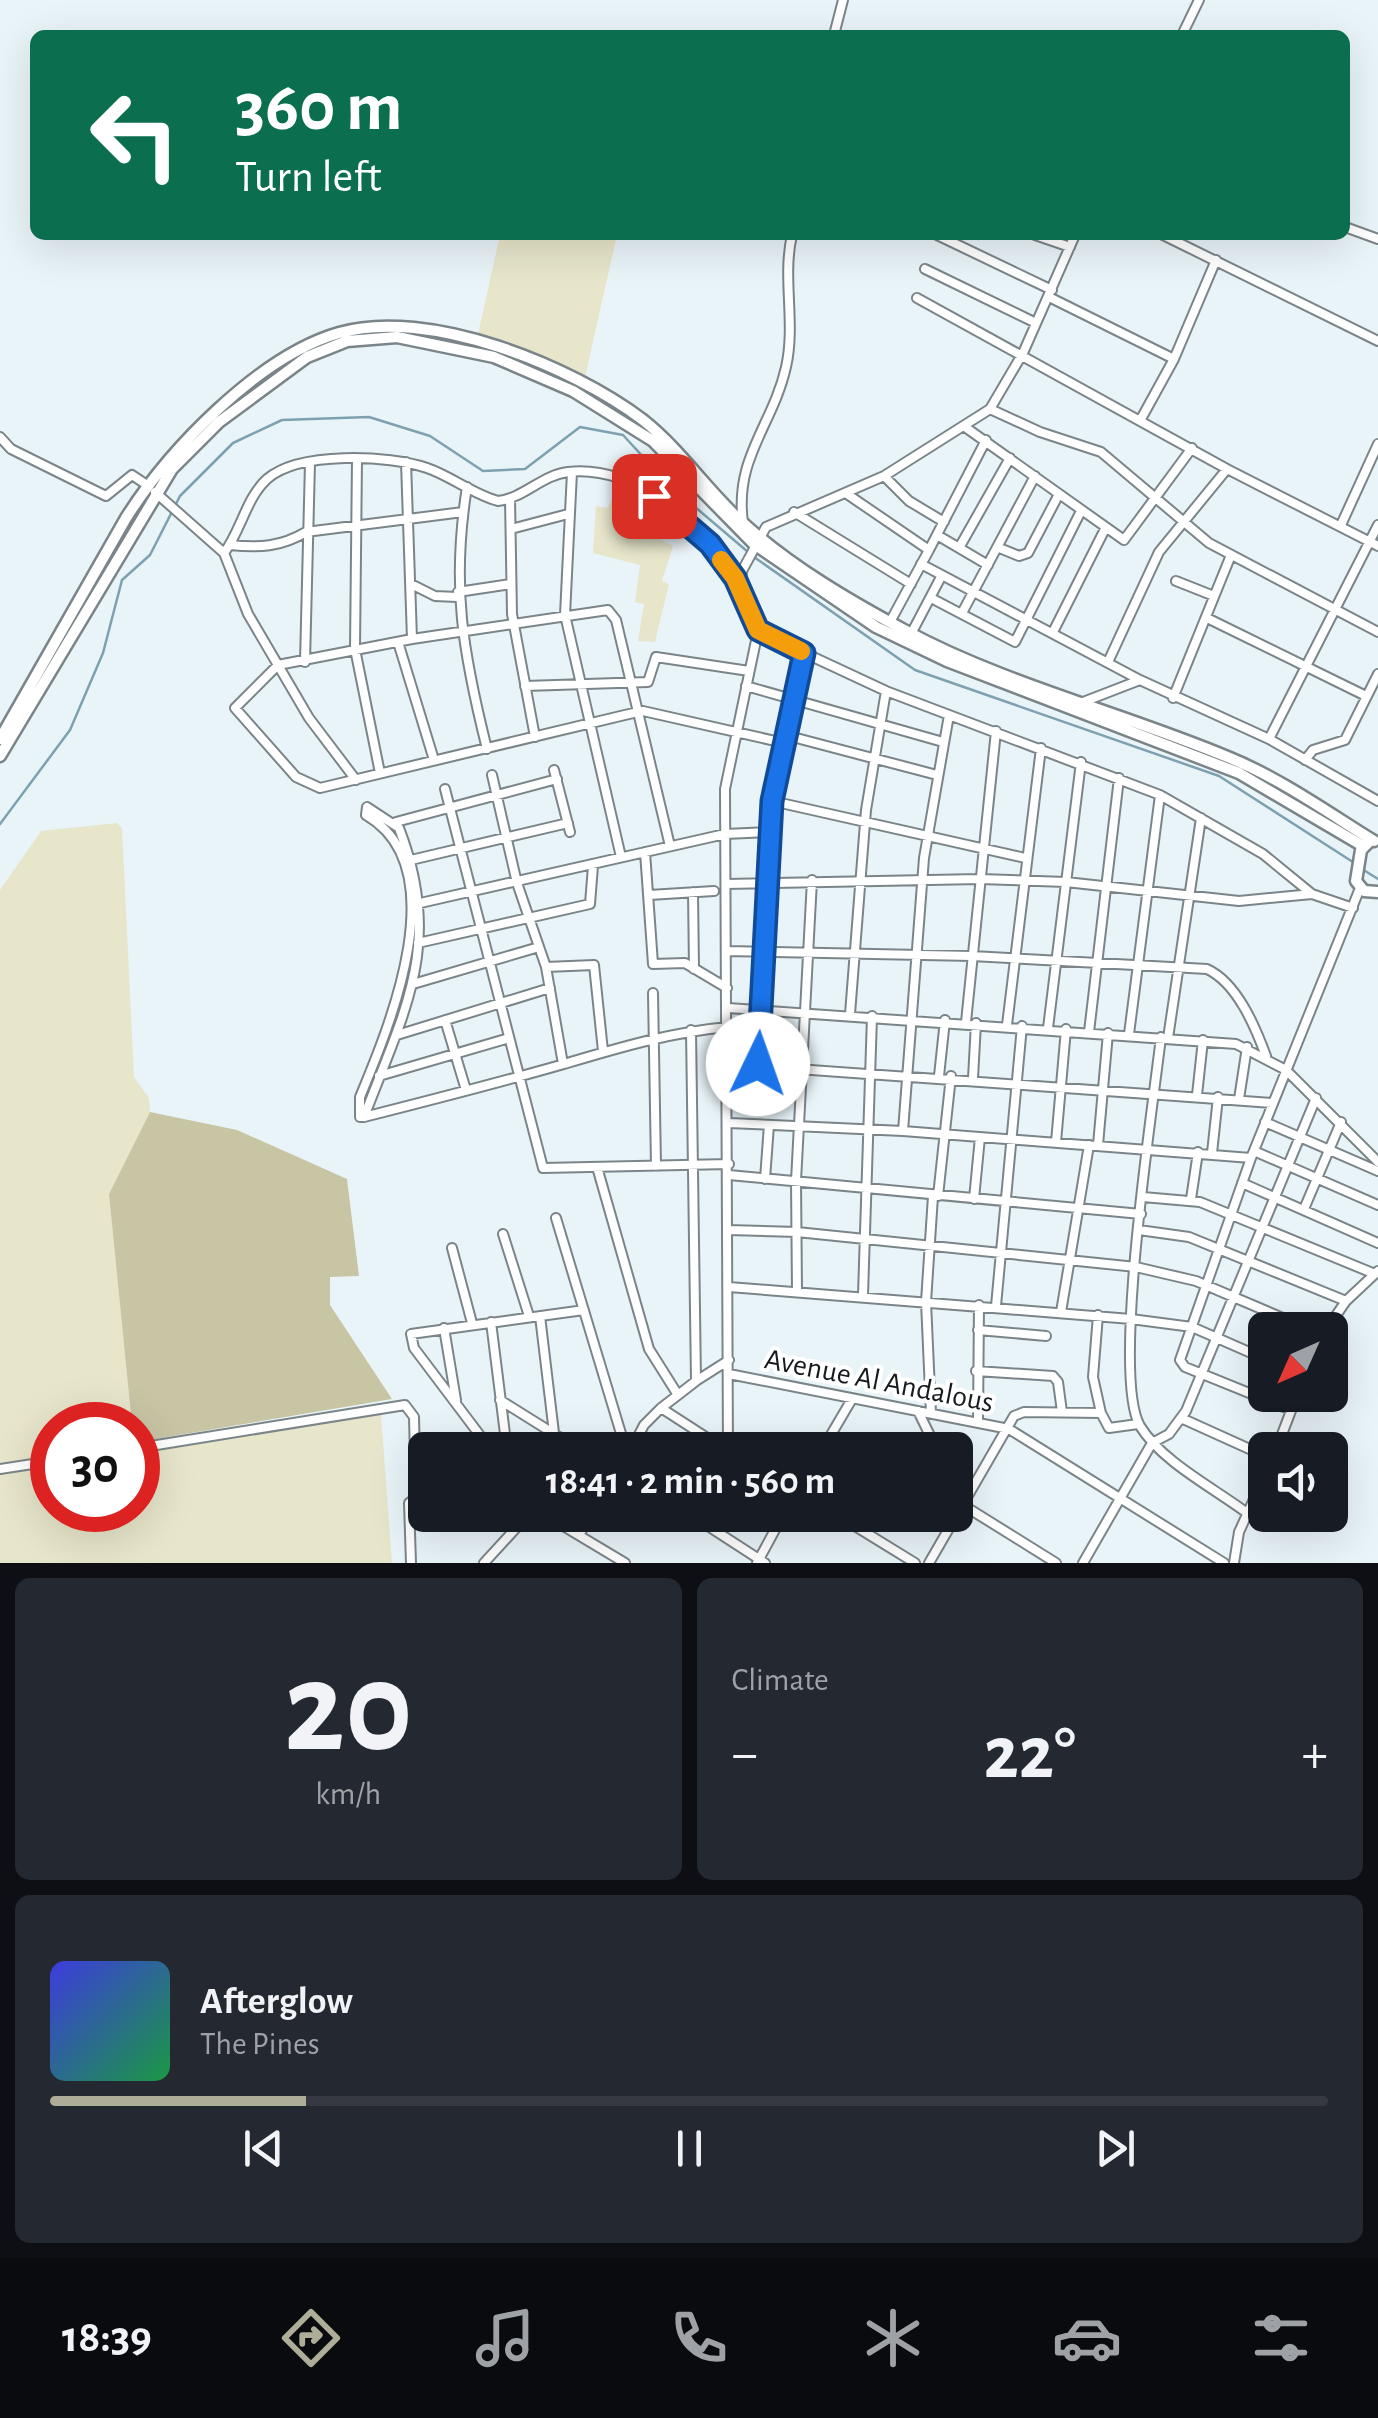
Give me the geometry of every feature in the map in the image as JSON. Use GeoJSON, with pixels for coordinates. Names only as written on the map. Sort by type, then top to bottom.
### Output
{"type":"FeatureCollection","features":[{"type":"Feature","properties":{"kind":"street"},"geometry":{"type":"LineString","coordinates":[[835,30],[843,0]]}},
{"type":"Feature","properties":{"kind":"street"},"geometry":{"type":"LineString","coordinates":[[1184,30],[1199,0]]}},
{"type":"Feature","properties":{"kind":"street"},"geometry":{"type":"LineString","coordinates":[[1350,229],[1378,239]]}},
{"type":"Feature","properties":{"kind":"street"},"geometry":{"type":"LineString","coordinates":[[744,530],[740,496],[744,469],[786,369],[792,240]]}},
{"type":"Feature","properties":{"kind":"street"},"geometry":{"type":"LineString","coordinates":[[947,240],[1174,359]]}},
{"type":"Feature","properties":{"kind":"street"},"geometry":{"type":"LineString","coordinates":[[1050,240],[1070,247]]}},
{"type":"Feature","properties":{"kind":"street"},"geometry":{"type":"LineString","coordinates":[[743,594],[742,571],[754,543],[770,524],[884,476],[990,409],[1022,353],[1072,240]]}},
{"type":"Feature","properties":{"kind":"street"},"geometry":{"type":"LineString","coordinates":[[1174,240],[1378,341]]}},
{"type":"Feature","properties":{"kind":"street"},"geometry":{"type":"LineString","coordinates":[[1141,419],[1174,359],[1216,260]]}},
{"type":"Feature","properties":{"kind":"street"},"geometry":{"type":"LineString","coordinates":[[925,269],[1036,323]]}},
{"type":"Feature","properties":{"kind":"street"},"geometry":{"type":"LineString","coordinates":[[917,298],[1227,469],[1374,544]]}},
{"type":"Feature","properties":{"kind":"street"},"geometry":{"type":"LineString","coordinates":[[0,739],[151,488],[214,415],[265,374],[322,338],[400,326],[469,340],[526,364],[599,399],[661,436],[754,543],[838,604],[912,646],[1239,773],[1374,841]]}},
{"type":"Feature","properties":{"kind":"street"},"geometry":{"type":"LineString","coordinates":[[990,409],[1040,432],[1102,452],[1184,522],[1231,555],[1377,630]]}},
{"type":"Feature","properties":{"kind":"street"},"geometry":{"type":"LineString","coordinates":[[965,427],[1105,529],[1126,539],[1192,448]]}},
{"type":"Feature","properties":{"kind":"street"},"geometry":{"type":"LineString","coordinates":[[0,437],[11,449],[106,496],[132,475],[227,549],[289,542],[306,532],[463,512]]}},
{"type":"Feature","properties":{"kind":"street"},"geometry":{"type":"LineString","coordinates":[[890,622],[986,440]]}},
{"type":"Feature","properties":{"kind":"street"},"geometry":{"type":"LineString","coordinates":[[1340,526],[1378,444]]}},
{"type":"Feature","properties":{"kind":"street"},"geometry":{"type":"LineString","coordinates":[[959,548],[1010,458]]}},
{"type":"Feature","properties":{"kind":"street"},"geometry":{"type":"LineString","coordinates":[[357,459],[356,649],[380,773]]}},
{"type":"Feature","properties":{"kind":"street"},"geometry":{"type":"LineString","coordinates":[[356,780],[309,718],[234,588],[227,549],[266,480],[287,467],[357,459],[406,462],[492,500],[510,499],[572,472],[616,474],[654,496],[710,544],[743,594],[758,630],[725,789],[730,1288],[727,1432]]}},
{"type":"Feature","properties":{"kind":"street"},"geometry":{"type":"LineString","coordinates":[[406,462],[412,639]]}},
{"type":"Feature","properties":{"kind":"street"},"geometry":{"type":"LineString","coordinates":[[305,662],[310,463]]}},
{"type":"Feature","properties":{"kind":"street"},"geometry":{"type":"LineString","coordinates":[[1108,662],[1159,552],[1227,469]]}},
{"type":"Feature","properties":{"kind":"street"},"geometry":{"type":"LineString","coordinates":[[572,472],[564,615],[587,724],[622,856]]}},
{"type":"Feature","properties":{"kind":"street"},"geometry":{"type":"LineString","coordinates":[[884,476],[909,502],[944,522]]}},
{"type":"Feature","properties":{"kind":"street"},"geometry":{"type":"LineString","coordinates":[[962,614],[1035,476]]}},
{"type":"Feature","properties":{"kind":"street"},"geometry":{"type":"LineString","coordinates":[[467,487],[457,594],[460,634],[487,749]]}},
{"type":"Feature","properties":{"kind":"street"},"geometry":{"type":"LineString","coordinates":[[0,756],[151,488]]}},
{"type":"Feature","properties":{"kind":"street"},"geometry":{"type":"LineString","coordinates":[[847,494],[929,550]]}},
{"type":"Feature","properties":{"kind":"street"},"geometry":{"type":"LineString","coordinates":[[997,547],[1019,556],[1028,553],[1059,494]]}},
{"type":"Feature","properties":{"kind":"street"},"geometry":{"type":"LineString","coordinates":[[510,499],[513,624],[536,737]]}},
{"type":"Feature","properties":{"kind":"street"},"geometry":{"type":"LineString","coordinates":[[931,598],[1015,642],[1081,511]]}},
{"type":"Feature","properties":{"kind":"street"},"geometry":{"type":"LineString","coordinates":[[794,512],[910,584]]}},
{"type":"Feature","properties":{"kind":"street"},"geometry":{"type":"LineString","coordinates":[[511,529],[568,514]]}},
{"type":"Feature","properties":{"kind":"street"},"geometry":{"type":"LineString","coordinates":[[1269,739],[1374,544],[1378,525]]}},
{"type":"Feature","properties":{"kind":"street"},"geometry":{"type":"LineString","coordinates":[[1053,632],[1105,529]]}},
{"type":"Feature","properties":{"kind":"street"},"geometry":{"type":"LineString","coordinates":[[936,535],[988,566]]}},
{"type":"Feature","properties":{"kind":"street"},"geometry":{"type":"LineString","coordinates":[[754,543],[911,634],[1258,771],[1374,841]]}},
{"type":"Feature","properties":{"kind":"street"},"geometry":{"type":"LineString","coordinates":[[1172,698],[1231,555]]}},
{"type":"Feature","properties":{"kind":"street"},"geometry":{"type":"LineString","coordinates":[[922,564],[1172,698],[1269,739],[1378,801]]}},
{"type":"Feature","properties":{"kind":"street"},"geometry":{"type":"LineString","coordinates":[[911,634],[942,575]]}},
{"type":"Feature","properties":{"kind":"street"},"geometry":{"type":"LineString","coordinates":[[1176,581],[1214,596]]}},
{"type":"Feature","properties":{"kind":"street"},"geometry":{"type":"LineString","coordinates":[[411,584],[435,596],[511,584]]}},
{"type":"Feature","properties":{"kind":"street"},"geometry":{"type":"LineString","coordinates":[[670,846],[637,712],[630,681],[612,614],[605,610],[412,639],[278,666],[236,708],[303,782],[320,788],[637,712],[663,713],[874,757],[937,775]]}},
{"type":"Feature","properties":{"kind":"street"},"geometry":{"type":"LineString","coordinates":[[1207,618],[1366,696]]}},
{"type":"Feature","properties":{"kind":"street"},"geometry":{"type":"LineString","coordinates":[[758,630],[886,691],[1082,762],[1160,795],[1264,854],[1312,894],[1353,908]]}},
{"type":"Feature","properties":{"kind":"street"},"geometry":{"type":"LineString","coordinates":[[398,642],[434,760]]}},
{"type":"Feature","properties":{"kind":"street"},"geometry":{"type":"LineString","coordinates":[[758,1064],[772,801],[804,653]]}},
{"type":"Feature","properties":{"kind":"street"},"geometry":{"type":"LineString","coordinates":[[526,686],[650,681],[656,656],[749,670]]}},
{"type":"Feature","properties":{"kind":"street"},"geometry":{"type":"LineString","coordinates":[[1305,760],[1313,750],[1345,740],[1378,674]]}},
{"type":"Feature","properties":{"kind":"street"},"geometry":{"type":"LineString","coordinates":[[1083,702],[1140,680]]}},
{"type":"Feature","properties":{"kind":"street"},"geometry":{"type":"LineString","coordinates":[[746,686],[943,742]]}},
{"type":"Feature","properties":{"kind":"street"},"geometry":{"type":"LineString","coordinates":[[850,1014],[865,823],[886,691]]}},
{"type":"Feature","properties":{"kind":"street"},"geometry":{"type":"LineString","coordinates":[[903,1130],[926,838],[949,715]]}},
{"type":"Feature","properties":{"kind":"street"},"geometry":{"type":"LineString","coordinates":[[973,1078],[972,956],[996,731]]}},
{"type":"Feature","properties":{"kind":"street"},"geometry":{"type":"LineString","coordinates":[[1007,1025],[1041,748]]}},
{"type":"Feature","properties":{"kind":"street"},"geometry":{"type":"LineString","coordinates":[[1048,1028],[1082,762]]}},
{"type":"Feature","properties":{"kind":"street"},"geometry":{"type":"LineString","coordinates":[[396,822],[555,774],[569,828],[506,837],[411,860]]}},
{"type":"Feature","properties":{"kind":"street"},"geometry":{"type":"LineString","coordinates":[[492,775],[517,882],[546,967],[563,1064]]}},
{"type":"Feature","properties":{"kind":"street"},"geometry":{"type":"LineString","coordinates":[[1089,1032],[1119,778]]}},
{"type":"Feature","properties":{"kind":"street"},"geometry":{"type":"LineString","coordinates":[[445,789],[542,1168],[729,1164]]}},
{"type":"Feature","properties":{"kind":"street"},"geometry":{"type":"LineString","coordinates":[[1129,1034],[1160,795]]}},
{"type":"Feature","properties":{"kind":"street"},"geometry":{"type":"LineString","coordinates":[[772,801],[1025,858]]}},
{"type":"Feature","properties":{"kind":"street"},"geometry":{"type":"LineString","coordinates":[[374,1076],[398,1034],[412,984],[416,904],[411,860],[396,822],[372,807],[365,808],[366,815],[389,830],[416,904]]}},
{"type":"Feature","properties":{"kind":"street"},"geometry":{"type":"LineString","coordinates":[[1201,818],[1155,1093],[1142,1198],[1130,1318],[1133,1409],[1152,1443],[1247,1512],[1234,1563]]}},
{"type":"Feature","properties":{"kind":"street"},"geometry":{"type":"LineString","coordinates":[[416,904],[725,834],[770,832]]}},
{"type":"Feature","properties":{"kind":"street"},"geometry":{"type":"LineString","coordinates":[[1248,1392],[1180,1361],[1252,1154],[1353,908],[1360,888],[1356,877],[1374,841]]}},
{"type":"Feature","properties":{"kind":"street"},"geometry":{"type":"LineString","coordinates":[[645,852],[653,964],[685,963],[727,988]]}},
{"type":"Feature","properties":{"kind":"street"},"geometry":{"type":"LineString","coordinates":[[414,943],[590,904],[593,866]]}},
{"type":"Feature","properties":{"kind":"street"},"geometry":{"type":"LineString","coordinates":[[726,884],[862,878],[980,879],[1066,882],[1238,901],[1312,894]]}},
{"type":"Feature","properties":{"kind":"street"},"geometry":{"type":"LineString","coordinates":[[797,1291],[798,1125],[812,880]]}},
{"type":"Feature","properties":{"kind":"street"},"geometry":{"type":"LineString","coordinates":[[1360,888],[1378,893]]}},
{"type":"Feature","properties":{"kind":"street"},"geometry":{"type":"LineString","coordinates":[[650,895],[714,891]]}},
{"type":"Feature","properties":{"kind":"street"},"geometry":{"type":"LineString","coordinates":[[694,892],[694,969]]}},
{"type":"Feature","properties":{"kind":"street"},"geometry":{"type":"LineString","coordinates":[[414,943],[362,1117],[651,1039],[728,1027]]}},
{"type":"Feature","properties":{"kind":"street"},"geometry":{"type":"LineString","coordinates":[[412,984],[539,946]]}},
{"type":"Feature","properties":{"kind":"street"},"geometry":{"type":"LineString","coordinates":[[726,950],[1096,961],[1207,970],[1220,976],[1256,1029],[1266,1056]]}},
{"type":"Feature","properties":{"kind":"street"},"geometry":{"type":"LineString","coordinates":[[546,967],[594,965],[603,1052]]}},
{"type":"Feature","properties":{"kind":"street"},"geometry":{"type":"LineString","coordinates":[[398,1034],[550,988]]}},
{"type":"Feature","properties":{"kind":"street"},"geometry":{"type":"LineString","coordinates":[[653,992],[656,1166]]}},
{"type":"Feature","properties":{"kind":"street"},"geometry":{"type":"LineString","coordinates":[[728,1008],[1066,1029],[1247,1047],[1286,1070],[1378,1162]]}},
{"type":"Feature","properties":{"kind":"street"},"geometry":{"type":"LineString","coordinates":[[863,1295],[865,1129],[872,1016]]}},
{"type":"Feature","properties":{"kind":"street"},"geometry":{"type":"LineString","coordinates":[[445,1020],[466,1090]]}},
{"type":"Feature","properties":{"kind":"street"},"geometry":{"type":"LineString","coordinates":[[939,1076],[945,1020]]}},
{"type":"Feature","properties":{"kind":"street"},"geometry":{"type":"LineString","coordinates":[[996,1306],[1022,1026]]}},
{"type":"Feature","properties":{"kind":"street"},"geometry":{"type":"LineString","coordinates":[[1056,1142],[1066,1029]]}},
{"type":"Feature","properties":{"kind":"street"},"geometry":{"type":"LineString","coordinates":[[691,1030],[696,1382]]}},
{"type":"Feature","properties":{"kind":"street"},"geometry":{"type":"LineString","coordinates":[[1061,1312],[1104,1088],[1108,1033]]}},
{"type":"Feature","properties":{"kind":"street"},"geometry":{"type":"LineString","coordinates":[[374,1076],[509,1038]]}},
{"type":"Feature","properties":{"kind":"street"},"geometry":{"type":"LineString","coordinates":[[1197,1095],[1203,1040]]}},
{"type":"Feature","properties":{"kind":"street"},"geometry":{"type":"LineString","coordinates":[[1239,1098],[1247,1047]]}},
{"type":"Feature","properties":{"kind":"street"},"geometry":{"type":"LineString","coordinates":[[728,1064],[952,1076],[1273,1103]]}},
{"type":"Feature","properties":{"kind":"street"},"geometry":{"type":"LineString","coordinates":[[931,1413],[926,1302],[952,1076]]}},
{"type":"Feature","properties":{"kind":"street"},"geometry":{"type":"LineString","coordinates":[[1212,1153],[1218,1097]]}},
{"type":"Feature","properties":{"kind":"street"},"geometry":{"type":"LineString","coordinates":[[1083,1563],[1152,1443],[1169,1434],[1182,1418],[1316,1098]]}},
{"type":"Feature","properties":{"kind":"street"},"geometry":{"type":"LineString","coordinates":[[1265,1122],[1378,1171]]}},
{"type":"Feature","properties":{"kind":"street"},"geometry":{"type":"LineString","coordinates":[[1304,1210],[1342,1122]]}},
{"type":"Feature","properties":{"kind":"street"},"geometry":{"type":"LineString","coordinates":[[729,1124],[903,1130],[1252,1154],[1288,1165],[1378,1204]]}},
{"type":"Feature","properties":{"kind":"street"},"geometry":{"type":"LineString","coordinates":[[765,1179],[770,1125]]}},
{"type":"Feature","properties":{"kind":"street"},"geometry":{"type":"LineString","coordinates":[[974,1199],[980,1136]]}},
{"type":"Feature","properties":{"kind":"street"},"geometry":{"type":"LineString","coordinates":[[1191,1200],[1198,1152]]}},
{"type":"Feature","properties":{"kind":"street"},"geometry":{"type":"LineString","coordinates":[[597,1168],[649,1349],[678,1395]]}},
{"type":"Feature","properties":{"kind":"street"},"geometry":{"type":"LineString","coordinates":[[728,1175],[1141,1214]]}},
{"type":"Feature","properties":{"kind":"street"},"geometry":{"type":"LineString","coordinates":[[1242,1183],[1378,1243]]}},
{"type":"Feature","properties":{"kind":"street"},"geometry":{"type":"LineString","coordinates":[[1142,1198],[1191,1200],[1376,1273],[1338,1312]]}},
{"type":"Feature","properties":{"kind":"street"},"geometry":{"type":"LineString","coordinates":[[556,1218],[623,1432]]}},
{"type":"Feature","properties":{"kind":"street"},"geometry":{"type":"LineString","coordinates":[[729,1230],[930,1244],[1136,1267],[1207,1286],[1270,1312]]}},
{"type":"Feature","properties":{"kind":"street"},"geometry":{"type":"LineString","coordinates":[[1139,1230],[1172,1233],[1220,1248],[1346,1301]]}},
{"type":"Feature","properties":{"kind":"street"},"geometry":{"type":"LineString","coordinates":[[503,1234],[529,1316]]}},
{"type":"Feature","properties":{"kind":"street"},"geometry":{"type":"LineString","coordinates":[[452,1248],[472,1323]]}},
{"type":"Feature","properties":{"kind":"street"},"geometry":{"type":"LineString","coordinates":[[730,1288],[1098,1314],[1192,1328],[1248,1351]]}},
{"type":"Feature","properties":{"kind":"street"},"geometry":{"type":"LineString","coordinates":[[978,1421],[979,1306]]}},
{"type":"Feature","properties":{"kind":"street"},"geometry":{"type":"LineString","coordinates":[[477,1432],[410,1341],[411,1334],[584,1310]]}},
{"type":"Feature","properties":{"kind":"street"},"geometry":{"type":"LineString","coordinates":[[1098,1314],[1093,1377],[1101,1412],[1109,1428],[1138,1424]]}},
{"type":"Feature","properties":{"kind":"street"},"geometry":{"type":"LineString","coordinates":[[540,1316],[554,1432]]}},
{"type":"Feature","properties":{"kind":"street"},"geometry":{"type":"LineString","coordinates":[[490,1322],[504,1432]]}},
{"type":"Feature","properties":{"kind":"street"},"geometry":{"type":"LineString","coordinates":[[444,1328],[456,1404]]}},
{"type":"Feature","properties":{"kind":"street"},"geometry":{"type":"LineString","coordinates":[[978,1330],[1046,1336]]}},
{"type":"Feature","properties":{"kind":"street"},"geometry":{"type":"LineString","coordinates":[[640,1432],[661,1408],[729,1360]]}},
{"type":"Feature","properties":{"kind":"street"},"geometry":{"type":"LineString","coordinates":[[976,1371],[1053,1376],[1059,1384],[1062,1412]]}},
{"type":"Feature","properties":{"kind":"street","name":"Avenue Al Andalous"},"geometry":{"type":"LineString","coordinates":[[729,1374],[1009,1430],[1224,1563]]}},
{"type":"Feature","properties":{"kind":"street"},"geometry":{"type":"LineString","coordinates":[[833,1432],[852,1399]]}},
{"type":"Feature","properties":{"kind":"street"},"geometry":{"type":"LineString","coordinates":[[500,1400],[552,1432]]}},
{"type":"Feature","properties":{"kind":"street"},"geometry":{"type":"LineString","coordinates":[[160,1445],[404,1406],[414,1417],[415,1432]]}},
{"type":"Feature","properties":{"kind":"street"},"geometry":{"type":"LineString","coordinates":[[661,1408],[699,1432]]}},
{"type":"Feature","properties":{"kind":"street"},"geometry":{"type":"LineString","coordinates":[[918,1411],[928,1432]]}},
{"type":"Feature","properties":{"kind":"street"},"geometry":{"type":"LineString","coordinates":[[973,1489],[1020,1412],[1101,1412]]}},
{"type":"Feature","properties":{"kind":"street"},"geometry":{"type":"LineString","coordinates":[[1182,1418],[1248,1448]]}},
{"type":"Feature","properties":{"kind":"street"},"geometry":{"type":"LineString","coordinates":[[0,1469],[30,1464]]}},
{"type":"Feature","properties":{"kind":"street"},"geometry":{"type":"LineString","coordinates":[[973,1511],[1056,1563]]}},
{"type":"Feature","properties":{"kind":"street"},"geometry":{"type":"LineString","coordinates":[[409,1532],[410,1563]]}},
{"type":"Feature","properties":{"kind":"street"},"geometry":{"type":"LineString","coordinates":[[484,1563],[512,1532]]}},
{"type":"Feature","properties":{"kind":"street"},"geometry":{"type":"LineString","coordinates":[[574,1532],[625,1563]]}},
{"type":"Feature","properties":{"kind":"street"},"geometry":{"type":"LineString","coordinates":[[717,1532],[761,1562],[775,1532]]}},
{"type":"Feature","properties":{"kind":"street"},"geometry":{"type":"LineString","coordinates":[[865,1532],[916,1563]]}},
{"type":"Feature","properties":{"kind":"street"},"geometry":{"type":"LineString","coordinates":[[928,1563],[947,1532]]}},
{"type":"Feature","properties":{"kind":"green space"},"geometry":{"type":"Polygon","coordinates":[[[499,240],[616,240],[585,377],[478,334],[499,240]]]}},
{"type":"Feature","properties":{"kind":"green space"},"geometry":{"type":"Polygon","coordinates":[[[617,488],[661,511],[651,535],[673,546],[662,581],[669,584],[655,642],[638,641],[644,604],[635,602],[640,565],[593,553],[596,506],[608,508],[617,488]]]}},
{"type":"Feature","properties":{"kind":"green space"},"geometry":{"type":"Polygon","coordinates":[[[117,823],[122,828],[134,1077],[149,1098],[150,1112],[109,1194],[130,1402],[30,1402],[30,1460],[0,1465],[0,890],[41,831],[117,823]]]}},
{"type":"Feature","properties":{"kind":"green space"},"geometry":{"type":"Polygon","coordinates":[[[381,1414],[392,1563],[0,1563],[0,1474],[30,1469],[30,1532],[160,1532],[160,1450],[381,1414]]]}},
{"type":"Feature","properties":{"kind":"shaded area"},"geometry":{"type":"Polygon","coordinates":[[[150,1112],[237,1130],[347,1179],[359,1276],[330,1277],[330,1305],[392,1399],[160,1438],[160,1402],[130,1402],[109,1194],[150,1112]]]}},
{"type":"Feature","properties":{"kind":"waterway"},"geometry":{"type":"LineString","coordinates":[[0,824],[70,730],[103,653],[122,580],[150,555],[180,496],[233,443],[282,420],[369,417],[430,436],[483,471],[525,469],[580,427],[623,435],[668,484],[748,552]]}},
{"type":"Feature","properties":{"kind":"waterway"},"geometry":{"type":"LineString","coordinates":[[754,557],[915,670],[1219,776],[1356,864]]}},
{"type":"Feature","properties":{"kind":"waterway"},"geometry":{"type":"LineString","coordinates":[[1362,869],[1378,879]]}},
{"type":"Feature","properties":{"kind":"slow traffic"},"geometry":{"type":"LineString","coordinates":[[721,560],[735,578],[758,630],[801,651]]}},
{"type":"Feature","properties":{"kind":"route"},"geometry":{"type":"LineString","coordinates":[[654,496],[710,544],[735,578],[758,630],[804,653],[772,801],[758,1064]]}}]}
